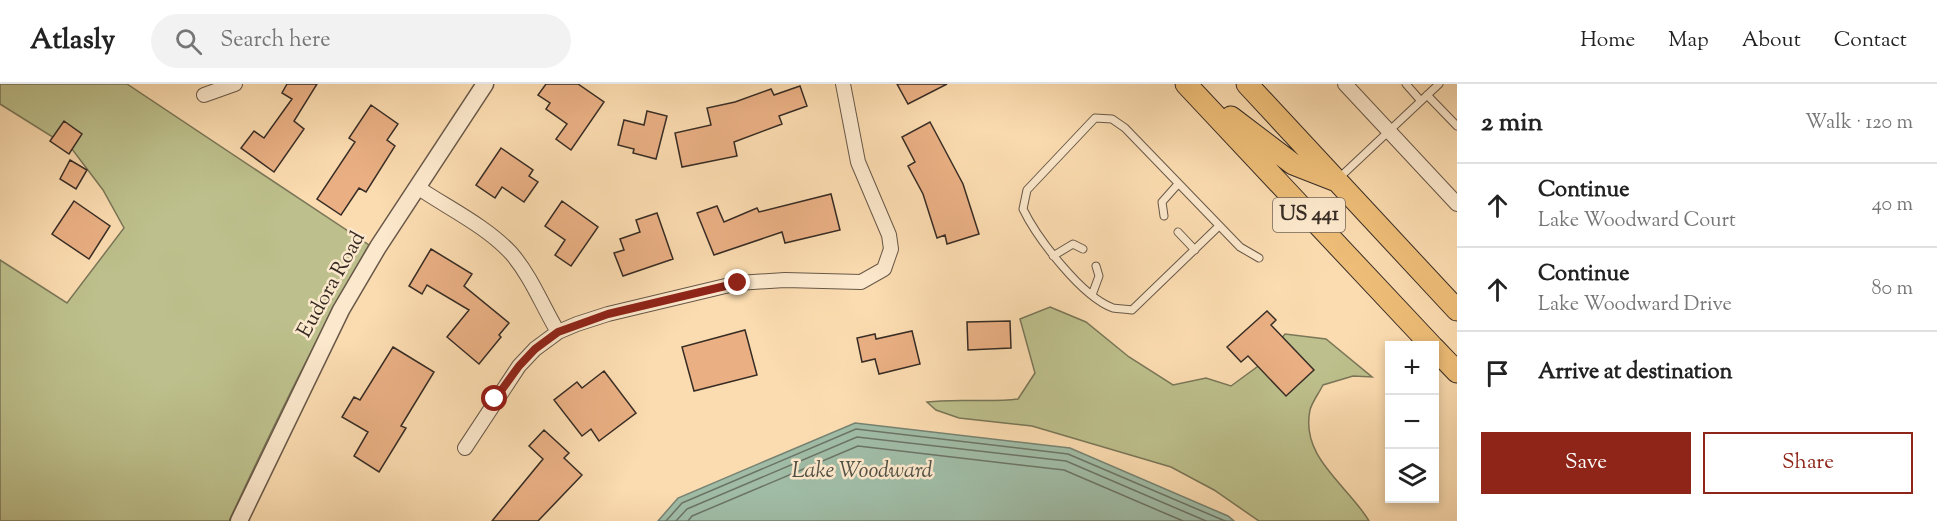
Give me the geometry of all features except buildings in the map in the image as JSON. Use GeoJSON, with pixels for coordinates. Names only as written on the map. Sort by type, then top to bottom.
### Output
{"type":"FeatureCollection","features":[{"type":"Feature","properties":{"kind":"main road"},"geometry":{"type":"LineString","coordinates":[[1187,84],[1293,164],[1336,181]]}},
{"type":"Feature","properties":{"kind":"main road","name":"US 441"},"geometry":{"type":"LineString","coordinates":[[1187,84],[1427,341]]}},
{"type":"Feature","properties":{"kind":"main road","name":"US 441"},"geometry":{"type":"LineString","coordinates":[[1247,84],[1457,310]]}},
{"type":"Feature","properties":{"kind":"main road","name":"US 441"},"geometry":{"type":"LineString","coordinates":[[1439,353],[1457,372]]}},
{"type":"Feature","properties":{"kind":"street"},"geometry":{"type":"LineString","coordinates":[[204,95],[235,84]]}},
{"type":"Feature","properties":{"kind":"street","name":"Eudora Road"},"geometry":{"type":"LineString","coordinates":[[239,521],[341,310],[417,187],[485,84]]}},
{"type":"Feature","properties":{"kind":"street"},"geometry":{"type":"LineString","coordinates":[[465,448],[495,399],[519,366],[535,349],[558,332],[608,314],[738,283],[785,280],[861,282],[884,269],[891,249],[889,235],[858,162],[843,84]]}},
{"type":"Feature","properties":{"kind":"street"},"geometry":{"type":"LineString","coordinates":[[1346,84],[1457,204]]}},
{"type":"Feature","properties":{"kind":"street"},"geometry":{"type":"LineString","coordinates":[[417,187],[492,236],[511,253],[523,268],[558,332]]}},
{"type":"Feature","properties":{"kind":"lane"},"geometry":{"type":"LineString","coordinates":[[1406,84],[1421,101]]}},
{"type":"Feature","properties":{"kind":"lane"},"geometry":{"type":"LineString","coordinates":[[1336,181],[1439,84]]}},
{"type":"Feature","properties":{"kind":"lane"},"geometry":{"type":"LineString","coordinates":[[1427,95],[1457,126]]}},
{"type":"Feature","properties":{"kind":"lane"},"geometry":{"type":"LineString","coordinates":[[1219,226],[1132,310],[1114,308],[1092,295],[1053,255],[1023,209],[1027,190],[1095,118],[1112,119],[1125,128],[1178,184],[1219,226],[1240,248],[1259,258]]}},
{"type":"Feature","properties":{"kind":"lane"},"geometry":{"type":"LineString","coordinates":[[1164,216],[1162,202],[1178,184]]}},
{"type":"Feature","properties":{"kind":"lane"},"geometry":{"type":"LineString","coordinates":[[1178,232],[1195,250]]}},
{"type":"Feature","properties":{"kind":"lane"},"geometry":{"type":"LineString","coordinates":[[1053,255],[1073,244],[1083,249]]}},
{"type":"Feature","properties":{"kind":"lane"},"geometry":{"type":"LineString","coordinates":[[1092,295],[1099,276],[1096,266]]}},
{"type":"Feature","properties":{"kind":"green space"},"geometry":{"type":"Polygon","coordinates":[[[0,84],[127,84],[369,245],[296,382],[229,521],[0,521],[0,260],[67,303],[124,228],[103,190],[72,149],[0,104],[0,84]]]}},
{"type":"Feature","properties":{"kind":"green space"},"geometry":{"type":"Polygon","coordinates":[[[1050,307],[1086,322],[1129,357],[1173,385],[1206,378],[1231,386],[1261,364],[1285,334],[1326,339],[1372,377],[1353,376],[1323,385],[1310,410],[1309,427],[1312,443],[1328,470],[1369,521],[1259,521],[1214,490],[1171,467],[1032,426],[959,418],[936,410],[927,402],[1018,399],[1035,373],[1020,319],[1050,307]]]}},
{"type":"Feature","properties":{"kind":"water","name":"Lake Woodward"},"geometry":{"type":"Polygon","coordinates":[[[855,423],[1070,448],[1228,516],[1234,521],[658,521],[678,498],[855,423]]]}},
{"type":"Feature","properties":{"kind":"route"},"geometry":{"type":"LineString","coordinates":[[495,399],[519,366],[535,349],[558,332],[608,314],[738,283]]}}]}
